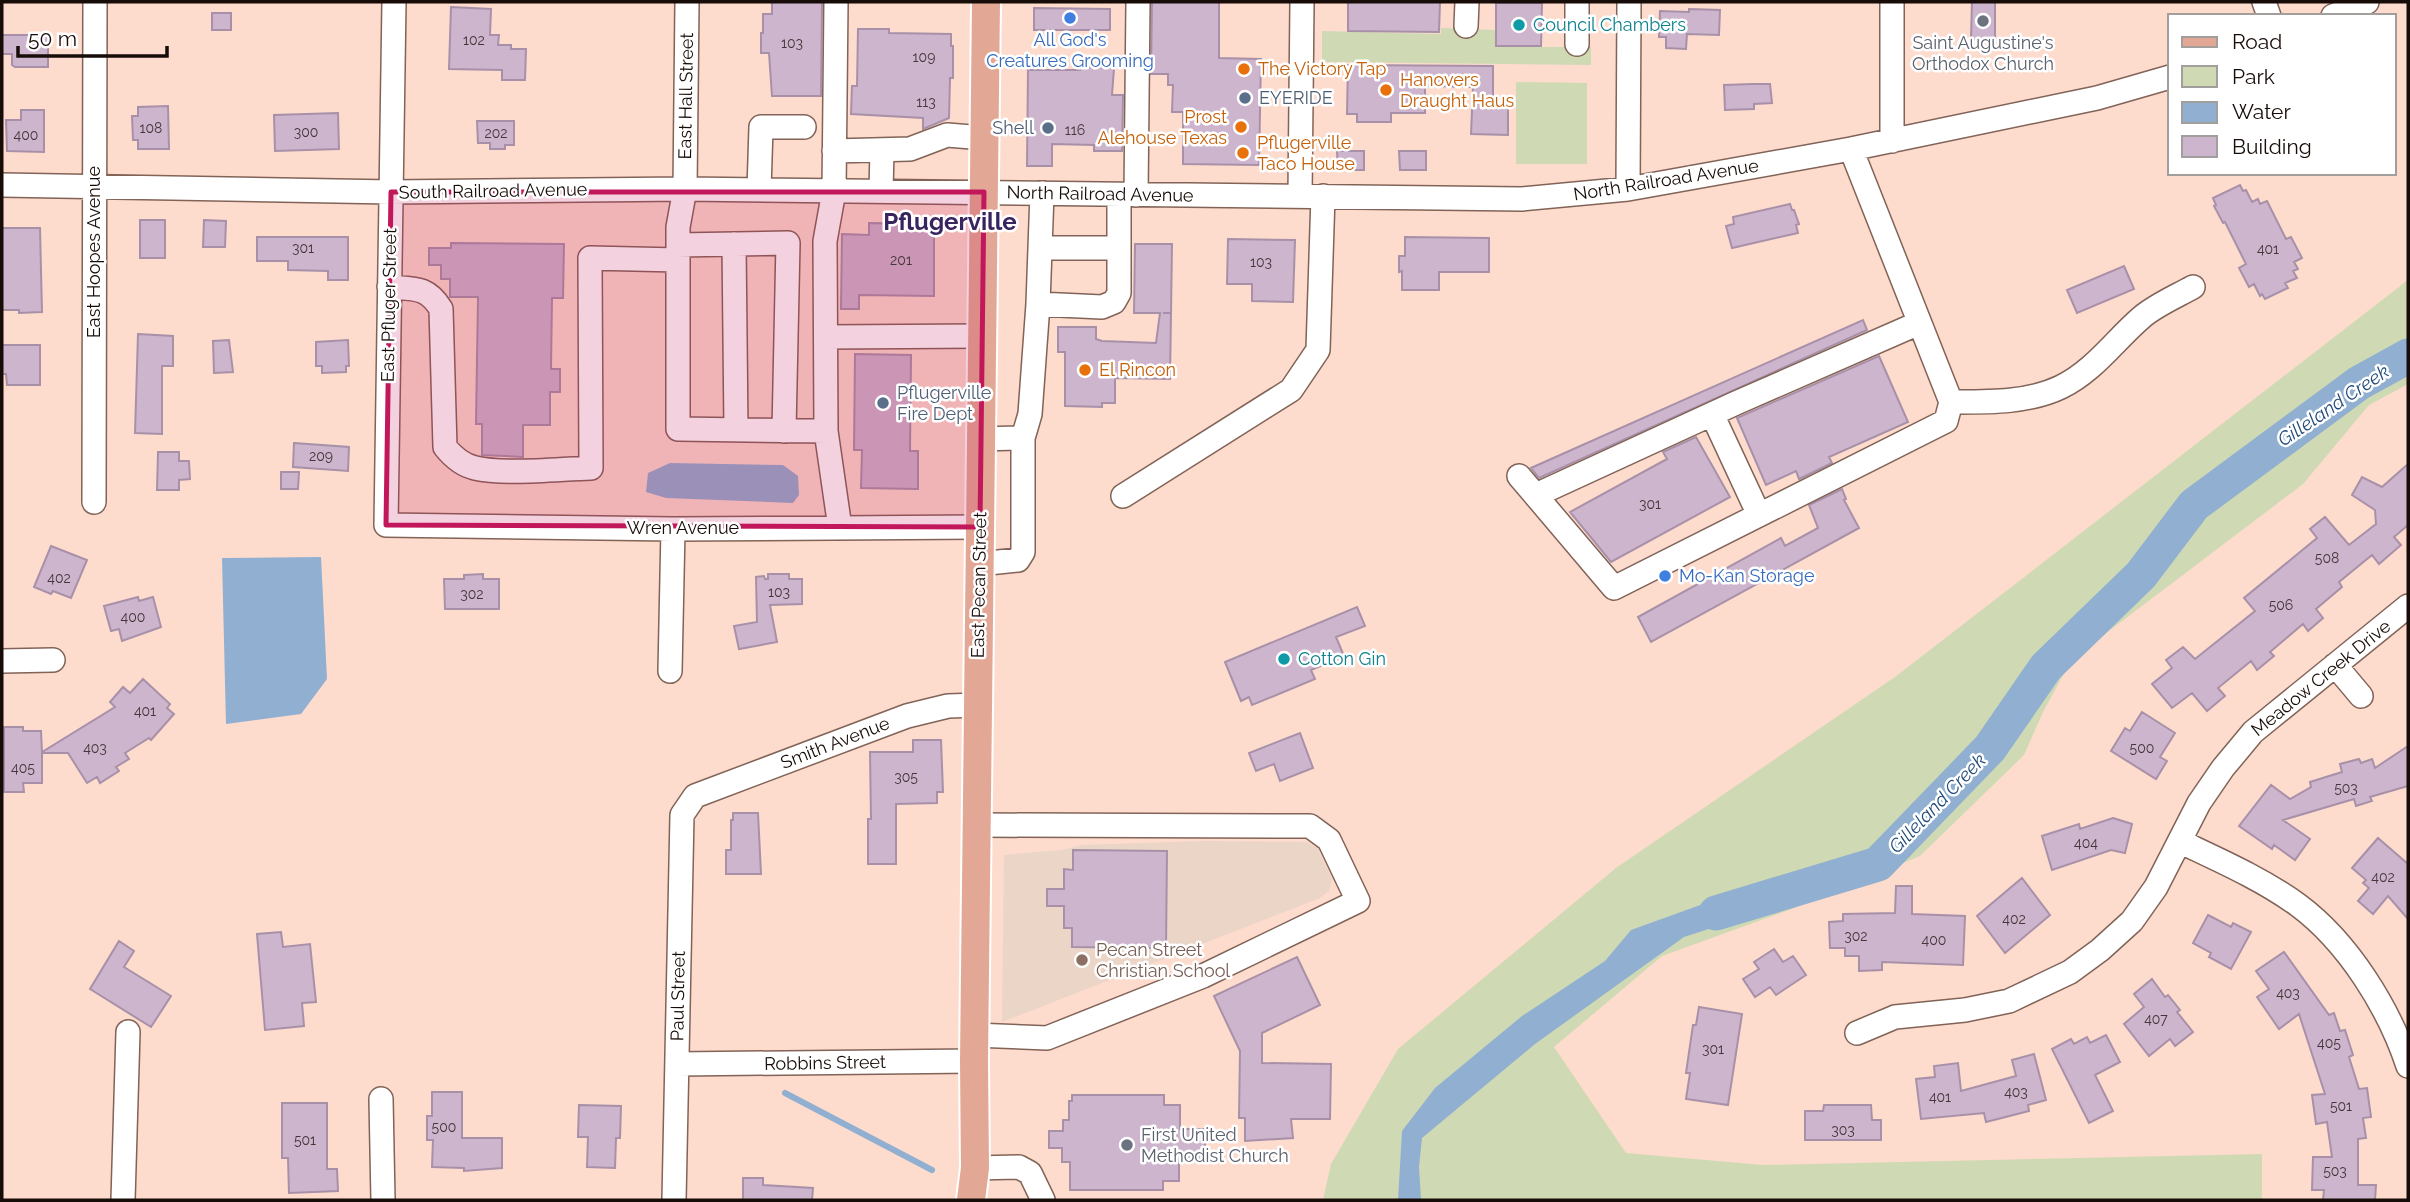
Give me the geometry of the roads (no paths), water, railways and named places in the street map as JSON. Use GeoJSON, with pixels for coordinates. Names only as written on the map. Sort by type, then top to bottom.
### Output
{"type":"FeatureCollection","features":[{"type":"Feature","properties":{"kind":"main road","name":"East Pecan Street"},"geometry":{"type":"LineString","coordinates":[[971,1200],[975,1168],[976,825],[986,2]]}},
{"type":"Feature","properties":{"kind":"main road","name":"East Pecan Street"},"geometry":{"type":"LineString","coordinates":[[975,1168],[983,1200]]}},
{"type":"Feature","properties":{"kind":"street","name":"East Hoopes Avenue"},"geometry":{"type":"LineString","coordinates":[[94,502],[95,2]]}},
{"type":"Feature","properties":{"kind":"street","name":"East Pfluger Street"},"geometry":{"type":"LineString","coordinates":[[386,525],[394,2]]}},
{"type":"Feature","properties":{"kind":"street","name":"East Hall Street"},"geometry":{"type":"LineString","coordinates":[[687,2],[685,189],[678,227],[678,429],[736,430]]}},
{"type":"Feature","properties":{"kind":"street"},"geometry":{"type":"LineString","coordinates":[[840,528],[826,431],[825,241],[834,191],[841,2]]}},
{"type":"Feature","properties":{"kind":"street"},"geometry":{"type":"LineString","coordinates":[[1038,304],[1102,307],[1114,302],[1119,293],[1119,248],[1128,195],[1138,2]]}},
{"type":"Feature","properties":{"kind":"street"},"geometry":{"type":"LineString","coordinates":[[1300,196],[1302,2]]}},
{"type":"Feature","properties":{"kind":"street"},"geometry":{"type":"LineString","coordinates":[[1466,2],[1466,26]]}},
{"type":"Feature","properties":{"kind":"street"},"geometry":{"type":"LineString","coordinates":[[1577,2],[1577,44]]}},
{"type":"Feature","properties":{"kind":"street"},"geometry":{"type":"LineString","coordinates":[[1628,190],[1629,2]]}},
{"type":"Feature","properties":{"kind":"street"},"geometry":{"type":"LineString","coordinates":[[1892,2],[1892,141]]}},
{"type":"Feature","properties":{"kind":"street"},"geometry":{"type":"LineString","coordinates":[[2338,14],[2367,2]]}},
{"type":"Feature","properties":{"kind":"street","name":"North Railroad Avenue"},"geometry":{"type":"LineString","coordinates":[[984,192],[1522,199],[1628,190],[1892,141],[2097,98],[2168,78]]}},
{"type":"Feature","properties":{"kind":"street"},"geometry":{"type":"LineString","coordinates":[[759,190],[761,127],[804,127]]}},
{"type":"Feature","properties":{"kind":"street"},"geometry":{"type":"LineString","coordinates":[[834,151],[910,149],[947,135],[984,138]]}},
{"type":"Feature","properties":{"kind":"street"},"geometry":{"type":"LineString","coordinates":[[1519,476],[1614,588],[1946,421],[1951,402],[1851,149]]}},
{"type":"Feature","properties":{"kind":"street"},"geometry":{"type":"LineString","coordinates":[[881,191],[882,150]]}},
{"type":"Feature","properties":{"kind":"street","name":"South Railroad Avenue"},"geometry":{"type":"LineString","coordinates":[[2,185],[391,192],[685,189],[984,192]]}},
{"type":"Feature","properties":{"kind":"street"},"geometry":{"type":"LineString","coordinates":[[979,564],[1018,560],[1023,552],[1023,438],[1030,414],[1042,193]]}},
{"type":"Feature","properties":{"kind":"street"},"geometry":{"type":"LineString","coordinates":[[1123,496],[1291,390],[1318,350],[1324,196]]}},
{"type":"Feature","properties":{"kind":"street"},"geometry":{"type":"LineString","coordinates":[[390,287],[424,290],[434,296],[441,309],[445,447],[453,458],[474,468],[591,468],[590,258],[678,252],[734,244],[788,243],[784,431]]}},
{"type":"Feature","properties":{"kind":"street"},"geometry":{"type":"LineString","coordinates":[[734,244],[736,430],[826,431]]}},
{"type":"Feature","properties":{"kind":"street"},"geometry":{"type":"LineString","coordinates":[[1040,248],[1119,248]]}},
{"type":"Feature","properties":{"kind":"street"},"geometry":{"type":"LineString","coordinates":[[1951,402],[1990,402],[2025,398],[2060,387],[2087,372],[2144,315],[2193,287]]}},
{"type":"Feature","properties":{"kind":"street"},"geometry":{"type":"LineString","coordinates":[[1536,495],[1919,323]]}},
{"type":"Feature","properties":{"kind":"street"},"geometry":{"type":"LineString","coordinates":[[825,337],[982,336]]}},
{"type":"Feature","properties":{"kind":"street"},"geometry":{"type":"LineString","coordinates":[[1712,414],[1759,514]]}},
{"type":"Feature","properties":{"kind":"street"},"geometry":{"type":"LineString","coordinates":[[980,439],[1023,438]]}},
{"type":"Feature","properties":{"kind":"street","name":"Wren Avenue"},"geometry":{"type":"LineString","coordinates":[[386,525],[673,529],[979,527]]}},
{"type":"Feature","properties":{"kind":"street"},"geometry":{"type":"LineString","coordinates":[[670,671],[673,529]]}},
{"type":"Feature","properties":{"kind":"street","name":"Meadow Creek Drive"},"geometry":{"type":"LineString","coordinates":[[1857,1032],[1895,1017],[1965,1010],[2009,1001],[2070,972],[2100,950],[2132,921],[2157,887],[2205,794],[2222,768],[2253,732],[2408,606]]}},
{"type":"Feature","properties":{"kind":"street"},"geometry":{"type":"LineString","coordinates":[[2,661],[54,660]]}},
{"type":"Feature","properties":{"kind":"street"},"geometry":{"type":"LineString","coordinates":[[2335,666],[2361,696]]}},
{"type":"Feature","properties":{"kind":"street","name":"Smith Avenue"},"geometry":{"type":"LineString","coordinates":[[695,796],[906,716],[948,706],[978,705]]}},
{"type":"Feature","properties":{"kind":"street","name":"Paul Street"},"geometry":{"type":"LineString","coordinates":[[674,1200],[682,815],[695,796]]}},
{"type":"Feature","properties":{"kind":"street","name":"Robbins Street"},"geometry":{"type":"LineString","coordinates":[[677,1065],[974,1048],[1047,1038],[1203,976],[1358,901],[1329,840],[1310,825],[976,825]]}},
{"type":"Feature","properties":{"kind":"street"},"geometry":{"type":"LineString","coordinates":[[2181,842],[2255,878],[2300,907],[2346,951],[2372,988],[2392,1024],[2408,1066]]}},
{"type":"Feature","properties":{"kind":"street"},"geometry":{"type":"LineString","coordinates":[[123,1200],[128,1032]]}},
{"type":"Feature","properties":{"kind":"street"},"geometry":{"type":"LineString","coordinates":[[381,1099],[383,1200]]}},
{"type":"Feature","properties":{"kind":"street"},"geometry":{"type":"LineString","coordinates":[[975,1168],[1019,1167],[1030,1173],[1043,1200]]}},
{"type":"Feature","properties":{"kind":"water"},"geometry":{"type":"Polygon","coordinates":[[[670,463],[783,465],[798,476],[799,495],[793,503],[666,498],[646,492],[648,473],[670,463]]]}},
{"type":"Feature","properties":{"kind":"water"},"geometry":{"type":"Polygon","coordinates":[[[321,557],[327,679],[301,714],[226,724],[222,558],[321,557]]]}},
{"type":"Feature","properties":{"kind":"water"},"geometry":{"type":"Polygon","coordinates":[[[1764,882],[1761,912],[1684,937],[1535,1044],[1422,1138],[1419,1167],[1421,1200],[1398,1200],[1402,1131],[1435,1088],[1522,1016],[1605,961],[1631,930],[1764,882]]]}},
{"type":"Feature","properties":{"kind":"waterway","name":"Gilleland Creek"},"geometry":{"type":"LineString","coordinates":[[1716,913],[1878,864],[1990,748],[2046,667],[2141,575],[2194,505],[2359,383],[2408,356]]}},
{"type":"Feature","properties":{"kind":"waterway"},"geometry":{"type":"LineString","coordinates":[[785,1093],[932,1170]]}},
{"type":"Feature","properties":{"kind":"place","name":"All God's Creatures Grooming"},"geometry":{"type":"Point","coordinates":[1070,18]}},
{"type":"Feature","properties":{"kind":"place","name":"Saint Augustine's Orthodox Church"},"geometry":{"type":"Point","coordinates":[1983,21]}},
{"type":"Feature","properties":{"kind":"place","name":"Council Chambers"},"geometry":{"type":"Point","coordinates":[1519,25]}},
{"type":"Feature","properties":{"kind":"place","name":"The Victory Tap"},"geometry":{"type":"Point","coordinates":[1244,69]}},
{"type":"Feature","properties":{"kind":"place","name":"Hanovers Draught Haus"},"geometry":{"type":"Point","coordinates":[1386,90]}},
{"type":"Feature","properties":{"kind":"place","name":"EYERIDE"},"geometry":{"type":"Point","coordinates":[1245,98]}},
{"type":"Feature","properties":{"kind":"place","name":"Prost Alehouse Texas"},"geometry":{"type":"Point","coordinates":[1241,127]}},
{"type":"Feature","properties":{"kind":"place","name":"Shell"},"geometry":{"type":"Point","coordinates":[1048,128]}},
{"type":"Feature","properties":{"kind":"place","name":"Pflugerville Taco House"},"geometry":{"type":"Point","coordinates":[1243,153]}},
{"type":"Feature","properties":{"kind":"place","name":"El Rincon"},"geometry":{"type":"Point","coordinates":[1085,370]}},
{"type":"Feature","properties":{"kind":"place","name":"Pflugerville Fire Dept"},"geometry":{"type":"Point","coordinates":[883,403]}},
{"type":"Feature","properties":{"kind":"place","name":"Mo-Kan Storage"},"geometry":{"type":"Point","coordinates":[1665,576]}},
{"type":"Feature","properties":{"kind":"place","name":"Cotton Gin"},"geometry":{"type":"Point","coordinates":[1284,659]}},
{"type":"Feature","properties":{"kind":"place","name":"Pecan Street Christian School"},"geometry":{"type":"Point","coordinates":[1082,960]}},
{"type":"Feature","properties":{"kind":"place","name":"First United Methodist Church"},"geometry":{"type":"Point","coordinates":[1127,1145]}},
{"type":"Feature","properties":{"kind":"district","name":"Pflugerville"},"geometry":{"type":"Point","coordinates":[950,222]}}]}
